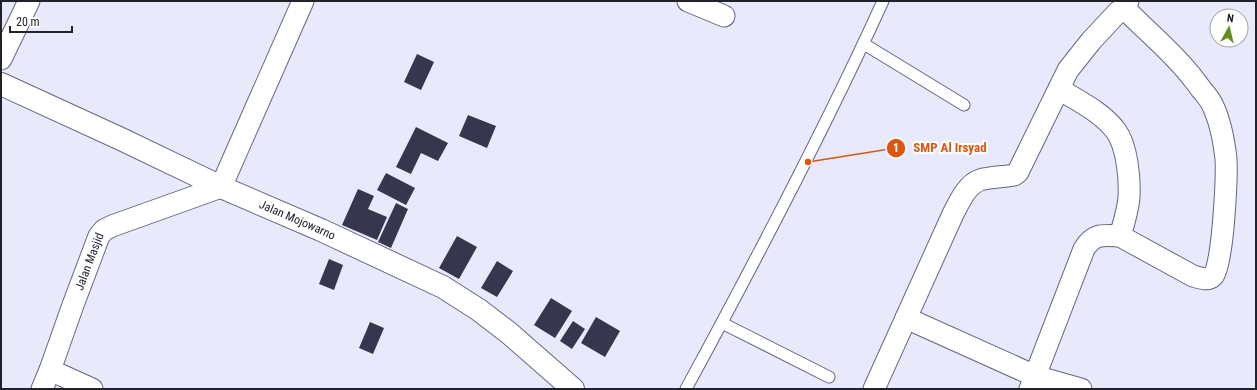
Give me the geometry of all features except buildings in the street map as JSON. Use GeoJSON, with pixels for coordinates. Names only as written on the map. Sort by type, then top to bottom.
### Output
{"type":"FeatureCollection","features":[{"type":"Feature","properties":{"kind":"street"},"geometry":{"type":"LineString","coordinates":[[1,60],[29,1]]}},
{"type":"Feature","properties":{"kind":"street"},"geometry":{"type":"LineString","coordinates":[[220,187],[303,1]]}},
{"type":"Feature","properties":{"kind":"street"},"geometry":{"type":"LineString","coordinates":[[688,1],[724,16]]}},
{"type":"Feature","properties":{"kind":"street"},"geometry":{"type":"LineString","coordinates":[[874,389],[953,214],[964,194],[972,184],[980,180],[1014,175],[1018,172],[1068,70],[1076,59],[1125,5],[1128,12],[1191,74],[1212,103],[1221,129],[1226,160],[1223,231],[1217,272],[1213,277],[1206,279],[1193,276],[1120,236],[1099,235],[1088,243],[1084,249],[1033,382]]}},
{"type":"Feature","properties":{"kind":"street","name":"Jalan Mojowarno"},"geometry":{"type":"LineString","coordinates":[[1,84],[121,139],[220,187],[321,230],[443,287],[479,310],[509,333],[573,389]]}},
{"type":"Feature","properties":{"kind":"street"},"geometry":{"type":"LineString","coordinates":[[1059,89],[1098,113],[1116,131],[1124,148],[1128,170],[1129,196],[1125,220],[1120,236]]}},
{"type":"Feature","properties":{"kind":"street","name":"Jalan Masjid"},"geometry":{"type":"LineString","coordinates":[[42,389],[94,248],[99,236],[104,230],[220,187]]}},
{"type":"Feature","properties":{"kind":"street"},"geometry":{"type":"LineString","coordinates":[[906,318],[1033,382],[1081,389]]}},
{"type":"Feature","properties":{"kind":"street"},"geometry":{"type":"LineString","coordinates":[[50,370],[92,389]]}},
{"type":"Feature","properties":{"kind":"lane"},"geometry":{"type":"LineString","coordinates":[[686,389],[753,266],[864,44],[883,1]]}},
{"type":"Feature","properties":{"kind":"lane"},"geometry":{"type":"LineString","coordinates":[[864,44],[964,105]]}},
{"type":"Feature","properties":{"kind":"lane"},"geometry":{"type":"LineString","coordinates":[[722,323],[830,377]]}},
{"type":"Feature","properties":{"kind":"place","name":"SMP Al Irsyad"},"geometry":{"type":"Point","coordinates":[808,162]}}]}
